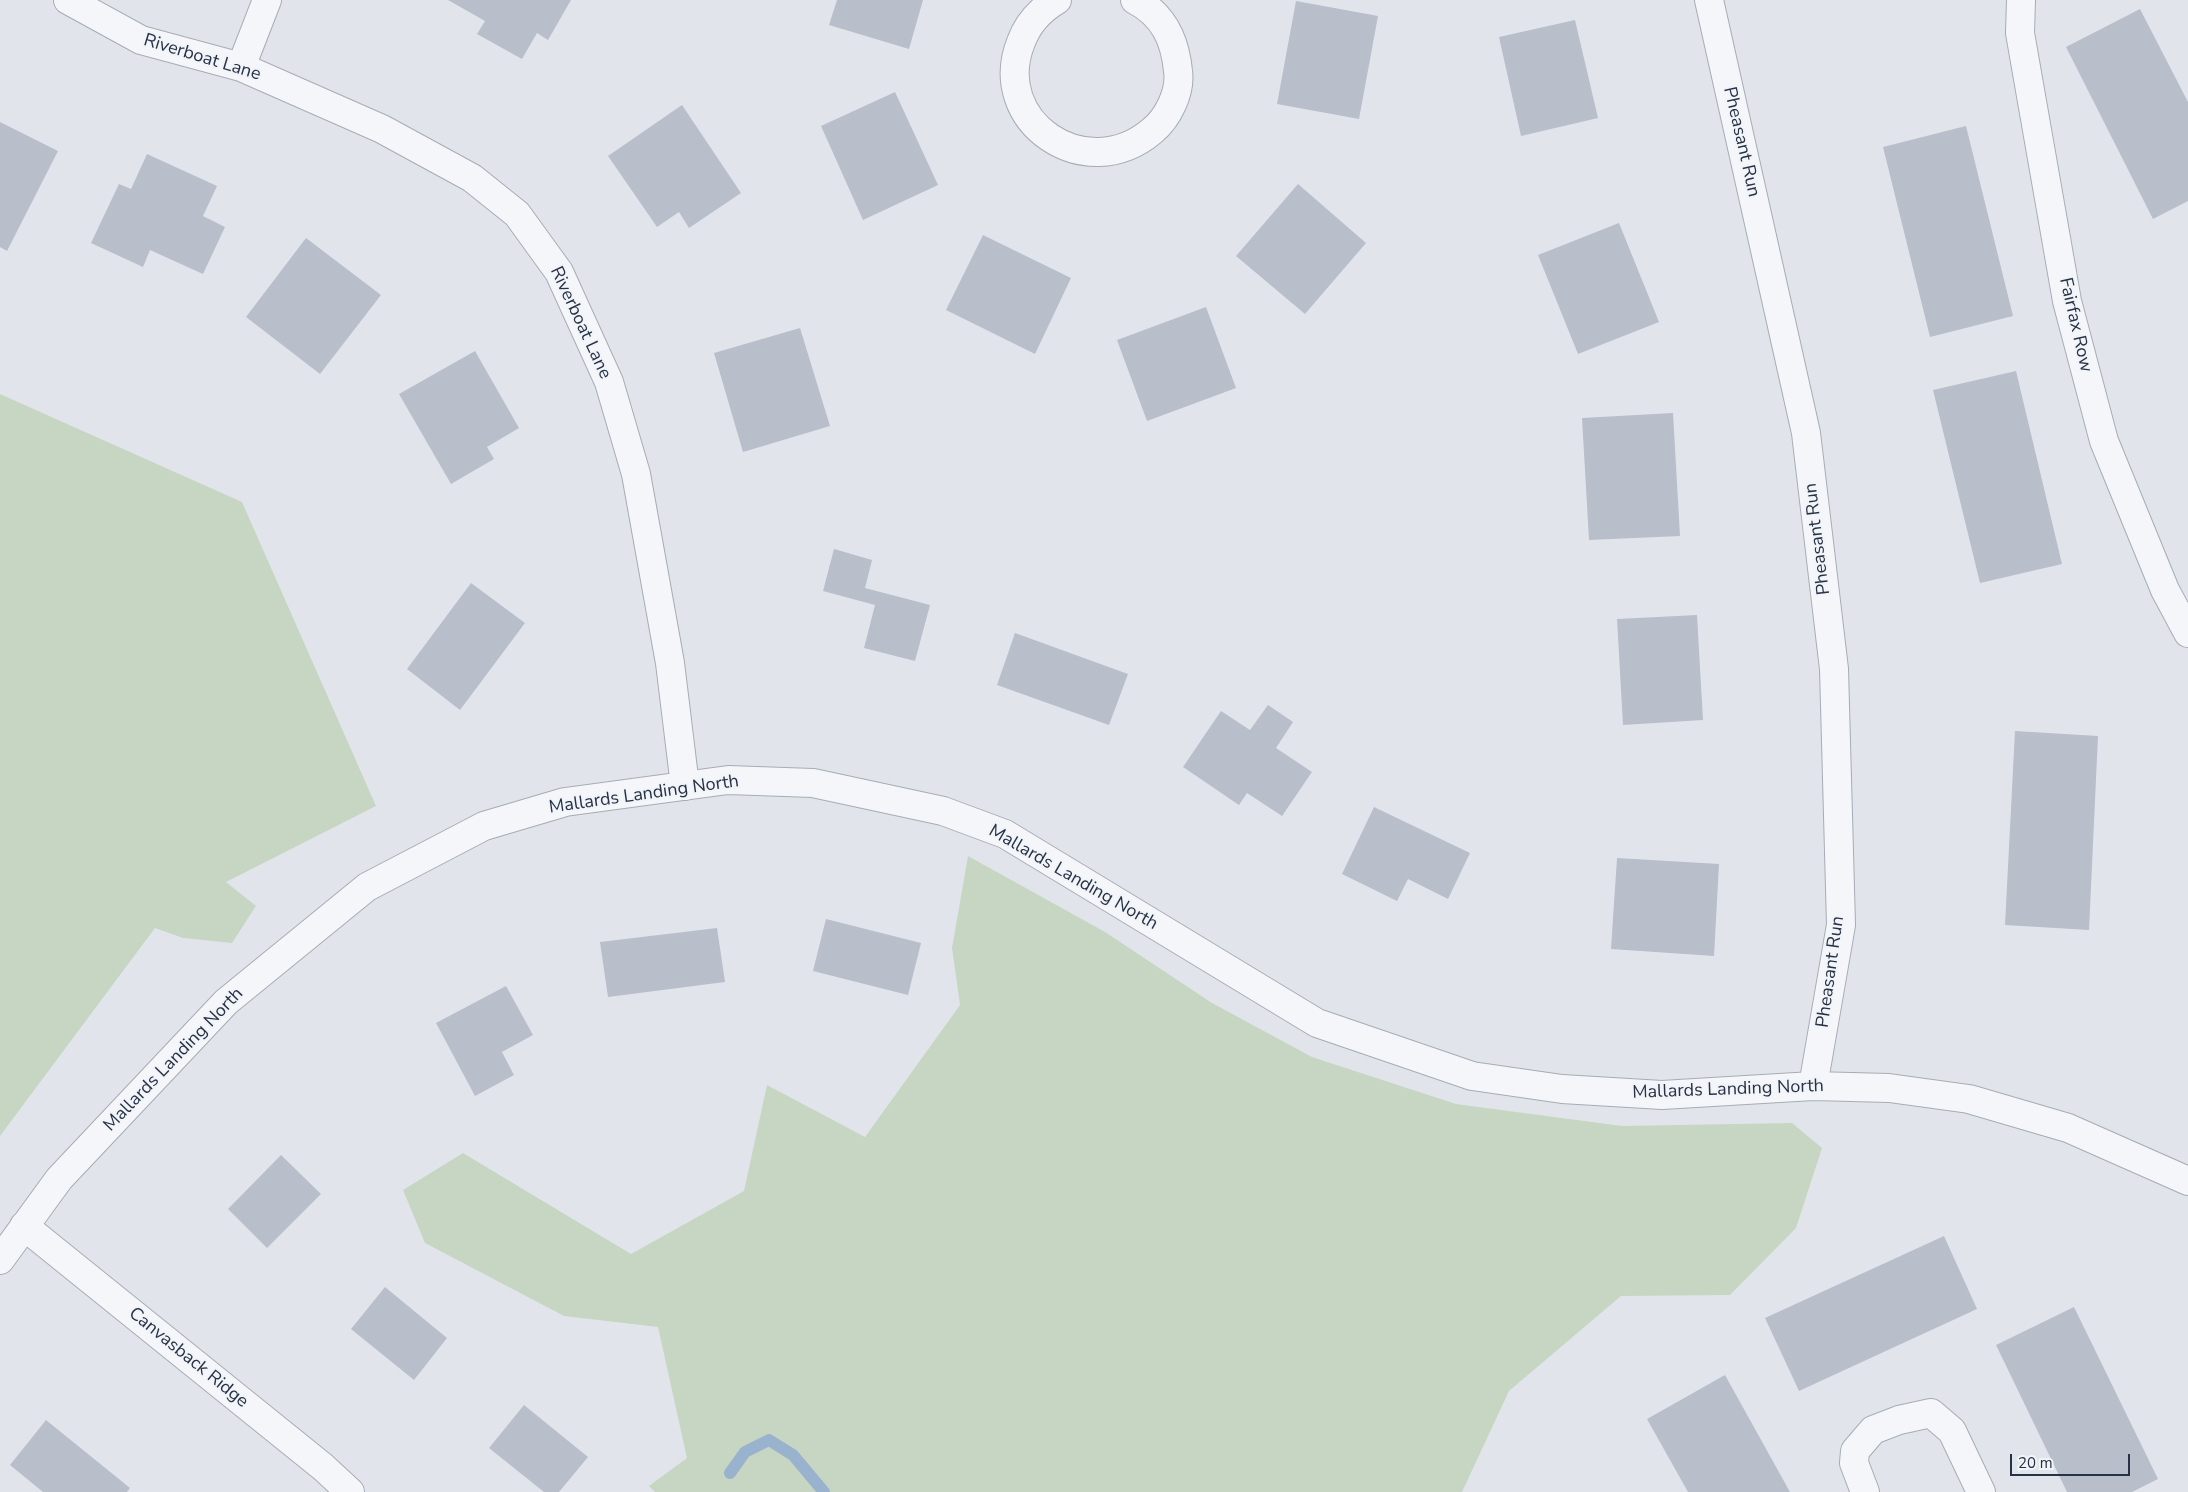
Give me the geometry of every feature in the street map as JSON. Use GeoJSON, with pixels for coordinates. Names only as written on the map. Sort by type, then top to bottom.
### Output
{"type":"FeatureCollection","features":[{"type":"Feature","properties":{"kind":"street","name":"Riverboat Lane"},"geometry":{"type":"LineString","coordinates":[[68,0],[141,40],[241,66],[382,129],[472,178],[517,214],[559,272],[609,382],[636,474],[670,663],[685,786]]}},
{"type":"Feature","properties":{"kind":"street"},"geometry":{"type":"LineString","coordinates":[[241,66],[267,0]]}},
{"type":"Feature","properties":{"kind":"street"},"geometry":{"type":"LineString","coordinates":[[1057,0],[1044,7],[1026,28],[1016,54],[1015,81],[1023,108],[1039,130],[1062,146],[1089,153],[1115,151],[1139,142],[1160,125],[1173,101],[1179,76],[1176,49],[1165,25],[1146,6],[1135,0]]}},
{"type":"Feature","properties":{"kind":"street","name":"Pheasant Run"},"geometry":{"type":"LineString","coordinates":[[1709,0],[1806,433],[1834,669],[1841,924],[1813,1086]]}},
{"type":"Feature","properties":{"kind":"street","name":"Fairfax Row"},"geometry":{"type":"LineString","coordinates":[[2020,0],[2020,34],[2067,301],[2101,432],[2164,590],[2188,633]]}},
{"type":"Feature","properties":{"kind":"street","name":"Mallards Landing North"},"geometry":{"type":"LineString","coordinates":[[0,1260],[59,1179],[226,1002],[367,887],[484,826],[565,802],[728,780],[813,783],[943,811],[1005,834],[1317,1023],[1472,1076],[1562,1089],[1662,1095],[1813,1086],[1889,1088],[1969,1099],[2068,1128],[2188,1181]]}},
{"type":"Feature","properties":{"kind":"street","name":"Canvasback Ridge"},"geometry":{"type":"LineString","coordinates":[[24,1226],[323,1467],[350,1492]]}},
{"type":"Feature","properties":{"kind":"street"},"geometry":{"type":"LineString","coordinates":[[1865,1492],[1854,1463],[1855,1451],[1873,1430],[1899,1420],[1931,1413],[1952,1431],[1981,1492]]}},
{"type":"Feature","properties":{"kind":"green space"},"geometry":{"type":"Polygon","coordinates":[[[0,394],[242,502],[376,806],[226,882],[256,906],[232,943],[183,938],[155,928],[0,1136],[0,394]]]}},
{"type":"Feature","properties":{"kind":"green space"},"geometry":{"type":"Polygon","coordinates":[[[968,856],[1105,932],[1212,1003],[1312,1057],[1456,1104],[1622,1126],[1792,1123],[1822,1148],[1796,1228],[1730,1295],[1621,1296],[1509,1391],[1462,1492],[655,1492],[649,1486],[687,1458],[658,1327],[564,1316],[425,1243],[403,1190],[463,1153],[631,1254],[744,1191],[767,1085],[865,1137],[960,1005],[952,948],[968,856]]]}},
{"type":"Feature","properties":{"kind":"building"},"geometry":{"type":"Polygon","coordinates":[[[448,0],[571,0],[548,40],[537,33],[522,59],[477,34],[485,21],[448,0]]]}},
{"type":"Feature","properties":{"kind":"building"},"geometry":{"type":"Polygon","coordinates":[[[837,0],[923,0],[909,49],[829,25],[837,0]]]}},
{"type":"Feature","properties":{"kind":"building"},"geometry":{"type":"Polygon","coordinates":[[[1296,1],[1378,16],[1359,119],[1277,104],[1296,1]]]}},
{"type":"Feature","properties":{"kind":"building"},"geometry":{"type":"Polygon","coordinates":[[[2140,9],[2188,102],[2188,201],[2153,219],[2066,47],[2140,9]]]}},
{"type":"Feature","properties":{"kind":"building"},"geometry":{"type":"Polygon","coordinates":[[[1575,20],[1598,118],[1521,136],[1499,37],[1575,20]]]}},
{"type":"Feature","properties":{"kind":"building"},"geometry":{"type":"Polygon","coordinates":[[[895,92],[938,185],[863,220],[821,126],[895,92]]]}},
{"type":"Feature","properties":{"kind":"building"},"geometry":{"type":"Polygon","coordinates":[[[682,105],[741,193],[689,228],[679,212],[657,227],[608,156],[682,105]]]}},
{"type":"Feature","properties":{"kind":"building"},"geometry":{"type":"Polygon","coordinates":[[[0,122],[58,151],[7,251],[0,247],[0,122]]]}},
{"type":"Feature","properties":{"kind":"building"},"geometry":{"type":"Polygon","coordinates":[[[1966,126],[2013,316],[1930,337],[1883,147],[1966,126]]]}},
{"type":"Feature","properties":{"kind":"building"},"geometry":{"type":"Polygon","coordinates":[[[147,154],[217,186],[203,216],[225,227],[203,274],[150,250],[143,267],[91,243],[119,184],[131,189],[147,154]]]}},
{"type":"Feature","properties":{"kind":"building"},"geometry":{"type":"Polygon","coordinates":[[[1298,184],[1366,243],[1305,314],[1236,256],[1298,184]]]}},
{"type":"Feature","properties":{"kind":"building"},"geometry":{"type":"Polygon","coordinates":[[[1619,223],[1659,322],[1578,354],[1538,255],[1619,223]]]}},
{"type":"Feature","properties":{"kind":"building"},"geometry":{"type":"Polygon","coordinates":[[[983,235],[1071,278],[1035,354],[946,310],[983,235]]]}},
{"type":"Feature","properties":{"kind":"building"},"geometry":{"type":"Polygon","coordinates":[[[306,238],[381,295],[320,374],[246,317],[306,238]]]}},
{"type":"Feature","properties":{"kind":"building"},"geometry":{"type":"Polygon","coordinates":[[[1206,307],[1236,388],[1147,421],[1117,340],[1206,307]]]}},
{"type":"Feature","properties":{"kind":"building"},"geometry":{"type":"Polygon","coordinates":[[[800,328],[830,426],[743,452],[714,353],[800,328]]]}},
{"type":"Feature","properties":{"kind":"building"},"geometry":{"type":"Polygon","coordinates":[[[475,351],[519,428],[487,447],[494,459],[451,484],[399,394],[475,351]]]}},
{"type":"Feature","properties":{"kind":"building"},"geometry":{"type":"Polygon","coordinates":[[[2016,371],[2062,564],[1980,583],[1933,390],[2016,371]]]}},
{"type":"Feature","properties":{"kind":"building"},"geometry":{"type":"Polygon","coordinates":[[[1673,413],[1680,536],[1589,540],[1582,418],[1673,413]]]}},
{"type":"Feature","properties":{"kind":"building"},"geometry":{"type":"Polygon","coordinates":[[[834,549],[872,560],[865,588],[930,605],[915,661],[864,648],[875,605],[823,591],[834,549]]]}},
{"type":"Feature","properties":{"kind":"building"},"geometry":{"type":"Polygon","coordinates":[[[471,583],[525,623],[460,710],[407,669],[471,583]]]}},
{"type":"Feature","properties":{"kind":"building"},"geometry":{"type":"Polygon","coordinates":[[[1697,615],[1703,720],[1623,725],[1617,619],[1697,615]]]}},
{"type":"Feature","properties":{"kind":"building"},"geometry":{"type":"Polygon","coordinates":[[[1015,633],[1128,674],[1109,725],[997,685],[1015,633]]]}},
{"type":"Feature","properties":{"kind":"building"},"geometry":{"type":"Polygon","coordinates":[[[1268,705],[1293,722],[1276,748],[1312,772],[1282,816],[1247,793],[1239,805],[1183,767],[1221,711],[1250,730],[1268,705]]]}},
{"type":"Feature","properties":{"kind":"building"},"geometry":{"type":"Polygon","coordinates":[[[2015,731],[2098,736],[2089,930],[2005,925],[2015,731]]]}},
{"type":"Feature","properties":{"kind":"building"},"geometry":{"type":"Polygon","coordinates":[[[1374,807],[1470,853],[1448,899],[1408,879],[1397,901],[1342,874],[1374,807]]]}},
{"type":"Feature","properties":{"kind":"building"},"geometry":{"type":"Polygon","coordinates":[[[1617,858],[1719,864],[1714,956],[1611,949],[1617,858]]]}},
{"type":"Feature","properties":{"kind":"building"},"geometry":{"type":"Polygon","coordinates":[[[826,919],[921,943],[908,995],[813,971],[826,919]]]}},
{"type":"Feature","properties":{"kind":"building"},"geometry":{"type":"Polygon","coordinates":[[[717,928],[725,982],[608,997],[600,942],[717,928]]]}},
{"type":"Feature","properties":{"kind":"building"},"geometry":{"type":"Polygon","coordinates":[[[506,986],[533,1035],[502,1052],[514,1075],[475,1096],[436,1023],[506,986]]]}},
{"type":"Feature","properties":{"kind":"building"},"geometry":{"type":"Polygon","coordinates":[[[281,1155],[321,1194],[267,1248],[228,1209],[281,1155]]]}},
{"type":"Feature","properties":{"kind":"building"},"geometry":{"type":"Polygon","coordinates":[[[1944,1236],[1977,1309],[1799,1391],[1765,1318],[1944,1236]]]}},
{"type":"Feature","properties":{"kind":"building"},"geometry":{"type":"Polygon","coordinates":[[[385,1287],[447,1338],[414,1380],[351,1329],[385,1287]]]}},
{"type":"Feature","properties":{"kind":"building"},"geometry":{"type":"Polygon","coordinates":[[[2074,1307],[2158,1479],[2132,1492],[2067,1492],[1996,1345],[2074,1307]]]}},
{"type":"Feature","properties":{"kind":"building"},"geometry":{"type":"Polygon","coordinates":[[[1725,1375],[1790,1492],[1688,1492],[1647,1419],[1725,1375]]]}},
{"type":"Feature","properties":{"kind":"building"},"geometry":{"type":"Polygon","coordinates":[[[524,1405],[588,1457],[559,1492],[544,1492],[489,1448],[524,1405]]]}},
{"type":"Feature","properties":{"kind":"building"},"geometry":{"type":"Polygon","coordinates":[[[46,1420],[130,1488],[127,1492],[43,1492],[10,1465],[46,1420]]]}},
{"type":"Feature","properties":{"kind":"waterway"},"geometry":{"type":"LineString","coordinates":[[730,1473],[745,1452],[769,1440],[793,1455],[824,1492]]}}]}
